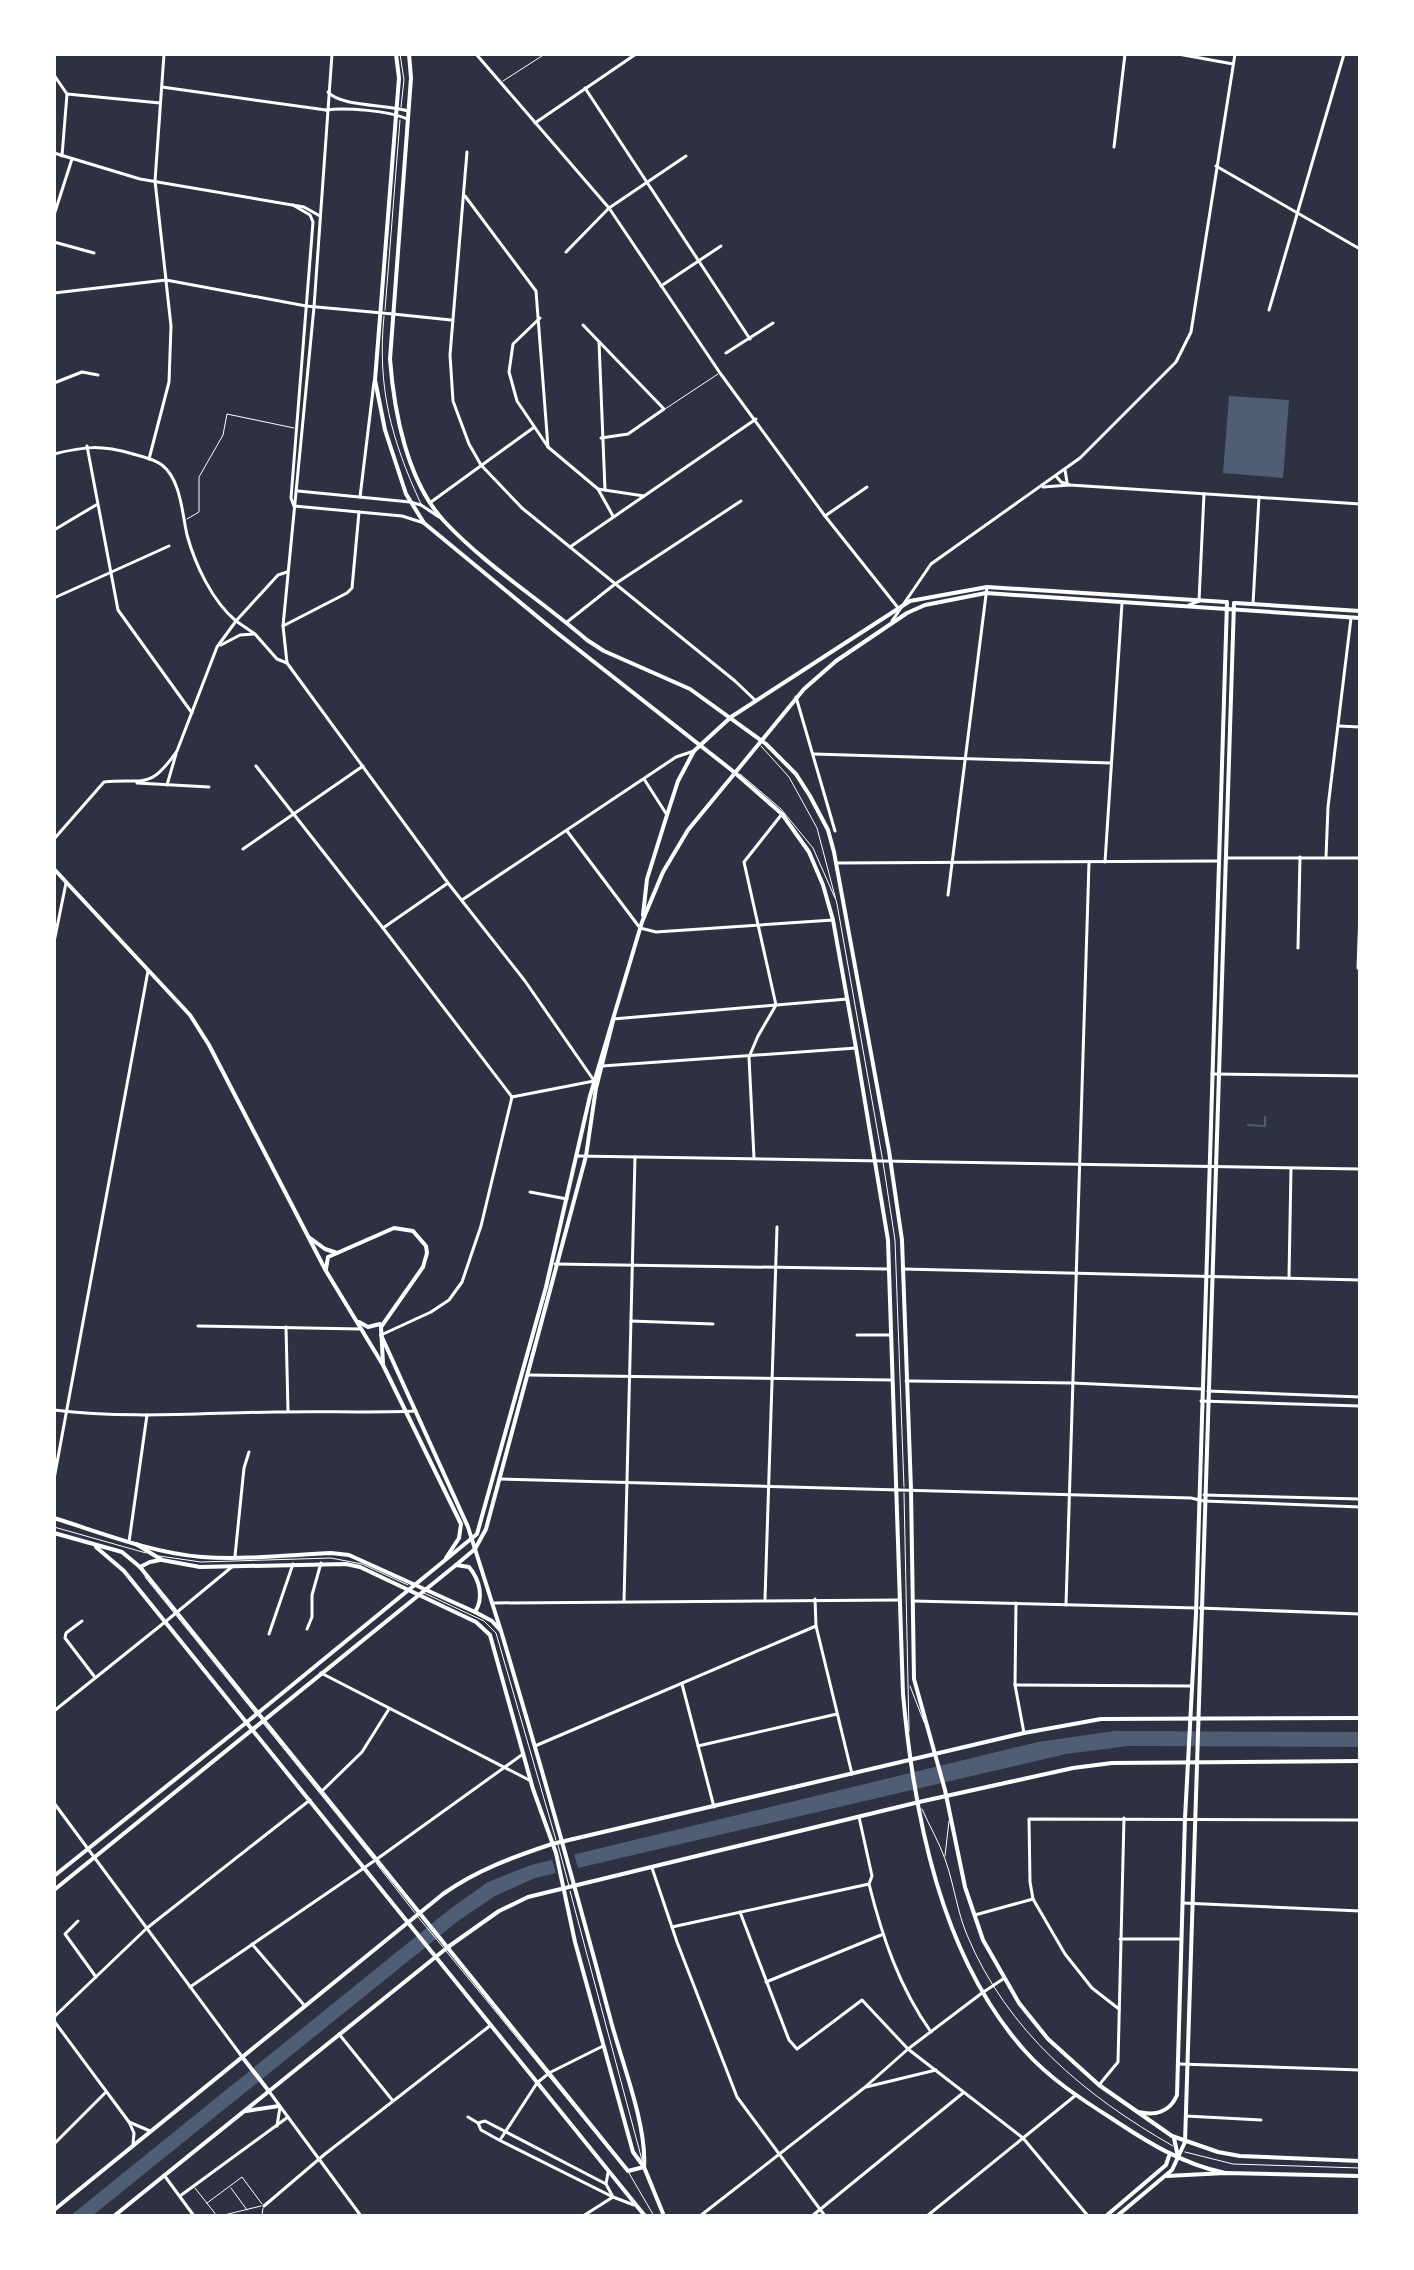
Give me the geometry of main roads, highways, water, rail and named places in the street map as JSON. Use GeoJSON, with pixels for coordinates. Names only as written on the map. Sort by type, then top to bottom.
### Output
{"type":"FeatureCollection","features":[{"type":"Feature","properties":{"kind":"main road"},"geometry":{"type":"LineString","coordinates":[[398,54],[399,108],[375,380],[385,430],[410,502],[424,523],[782,814],[809,852],[823,885],[833,920],[888,1240],[899,1600],[909,1760],[935,1875],[960,1951],[982,1993],[1025,2052],[1076,2095],[1168,2154],[1198,2167],[1225,2173]]}},
{"type":"Feature","properties":{"kind":"main road"},"geometry":{"type":"LineString","coordinates":[[409,54],[411,78],[390,359],[393,401],[411,463],[431,502],[443,519],[476,550],[604,651],[690,689],[759,741],[796,774],[828,830],[838,863],[891,1162],[903,1269],[914,1679],[946,1793],[957,1856],[973,1916],[1003,1979],[1048,2039],[1099,2085],[1172,2136],[1240,2156],[1360,2161]]}},
{"type":"Feature","properties":{"kind":"main road"},"geometry":{"type":"LineString","coordinates":[[641,925],[647,879],[678,781],[694,751],[731,717],[910,601],[987,590],[1060,591],[1199,601],[1360,618]]}},
{"type":"Feature","properties":{"kind":"main road"},"geometry":{"type":"LineString","coordinates":[[54,1890],[475,1549],[486,1529],[528,1375],[594,1081],[641,925],[675,850],[796,697],[828,666],[892,621],[925,605],[987,590],[1185,606],[1226,605]]}},
{"type":"Feature","properties":{"kind":"main road"},"geometry":{"type":"LineString","coordinates":[[1041,596],[1060,591]]}},
{"type":"Feature","properties":{"kind":"main road"},"geometry":{"type":"LineString","coordinates":[[1111,595],[1122,601],[1136,596]]}},
{"type":"Feature","properties":{"kind":"main road"},"geometry":{"type":"LineString","coordinates":[[1234,606],[1253,604],[1360,611]]}},
{"type":"Feature","properties":{"kind":"main road"},"geometry":{"type":"LineString","coordinates":[[1204,1401],[1208,1391],[1205,1381],[1209,1167],[1226,605]]}},
{"type":"Feature","properties":{"kind":"main road"},"geometry":{"type":"LineString","coordinates":[[1208,1279],[1219,1075],[1234,606]]}},
{"type":"Feature","properties":{"kind":"main road"},"geometry":{"type":"LineString","coordinates":[[1219,861],[1227,858]]}},
{"type":"Feature","properties":{"kind":"main road"},"geometry":{"type":"LineString","coordinates":[[54,869],[199,1028],[238,1097],[326,1271],[383,1365],[461,1524],[459,1538],[442,1564]]}},
{"type":"Feature","properties":{"kind":"main road"},"geometry":{"type":"LineString","coordinates":[[54,1876],[442,1564],[481,1528],[586,1156],[596,1088],[614,1026],[613,1019]]}},
{"type":"Feature","properties":{"kind":"main road"},"geometry":{"type":"LineString","coordinates":[[1211,1081],[1218,1081]]}},
{"type":"Feature","properties":{"kind":"main road"},"geometry":{"type":"LineString","coordinates":[[326,1271],[326,1260],[394,1228],[413,1231],[422,1239],[427,1253],[423,1267],[383,1322],[383,1365]]}},
{"type":"Feature","properties":{"kind":"main road"},"geometry":{"type":"LineString","coordinates":[[308,1236],[325,1249],[338,1253]]}},
{"type":"Feature","properties":{"kind":"main road"},"geometry":{"type":"LineString","coordinates":[[352,1314],[368,1327],[383,1322]]}},
{"type":"Feature","properties":{"kind":"main road"},"geometry":{"type":"LineString","coordinates":[[381,1335],[472,1539],[493,1603],[535,1746],[568,1879],[603,2046],[633,2152],[644,2167],[664,2216]]}},
{"type":"Feature","properties":{"kind":"main road"},"geometry":{"type":"LineString","coordinates":[[1117,2216],[1165,2176],[1178,2159],[1185,2142],[1199,1727],[1204,1401],[1201,1389],[1205,1381]]}},
{"type":"Feature","properties":{"kind":"main road"},"geometry":{"type":"LineString","coordinates":[[54,1518],[130,1544],[203,1557],[349,1555],[476,1622],[490,1635],[531,1781],[561,1852],[645,2149],[644,2167]]}},
{"type":"Feature","properties":{"kind":"main road"},"geometry":{"type":"LineString","coordinates":[[54,1530],[122,1552],[140,1567],[628,2171],[644,2167]]}},
{"type":"Feature","properties":{"kind":"main road"},"geometry":{"type":"LineString","coordinates":[[90,1543],[124,1571],[645,2216]]}},
{"type":"Feature","properties":{"kind":"main road"},"geometry":{"type":"LineString","coordinates":[[130,1544],[162,1560],[200,1567],[321,1563],[360,1567],[475,1612],[492,1621],[501,1631]]}},
{"type":"Feature","properties":{"kind":"main road"},"geometry":{"type":"LineString","coordinates":[[140,1567],[162,1560]]}},
{"type":"Feature","properties":{"kind":"main road"},"geometry":{"type":"LineString","coordinates":[[456,1565],[469,1567],[475,1577],[481,1599],[475,1612]]}},
{"type":"Feature","properties":{"kind":"main road"},"geometry":{"type":"LineString","coordinates":[[1134,2111],[1144,2114],[1159,2112],[1174,2103],[1177,2095],[1185,1818],[1199,1608]]}},
{"type":"Feature","properties":{"kind":"main road"},"geometry":{"type":"LineString","coordinates":[[54,2210],[418,1914],[459,1883],[486,1868],[558,1843],[1024,1733],[1101,1719],[1360,1718]]}},
{"type":"Feature","properties":{"kind":"main road"},"geometry":{"type":"LineString","coordinates":[[114,2216],[244,2111],[266,2088],[447,1948],[499,1911],[528,1897],[908,1805],[946,1793],[1073,1768],[1112,1763],[1360,1761]]}},
{"type":"Feature","properties":{"kind":"main road"},"geometry":{"type":"LineString","coordinates":[[908,1805],[921,1814]]}},
{"type":"Feature","properties":{"kind":"main road"},"geometry":{"type":"LineString","coordinates":[[243,2058],[266,2088]]}},
{"type":"Feature","properties":{"kind":"main road"},"geometry":{"type":"LineString","coordinates":[[244,2111],[280,2107]]}},
{"type":"Feature","properties":{"kind":"main road"},"geometry":{"type":"LineString","coordinates":[[1172,2136],[1180,2149]]}},
{"type":"Feature","properties":{"kind":"main road"},"geometry":{"type":"LineString","coordinates":[[1106,2216],[1166,2165],[1170,2160],[1168,2154]]}},
{"type":"Feature","properties":{"kind":"main road"},"geometry":{"type":"LineString","coordinates":[[1165,2176],[1225,2173],[1360,2176]]}},
{"type":"Feature","properties":{"kind":"water"},"geometry":{"type":"Polygon","coordinates":[[[1229,396],[1289,400],[1283,478],[1223,473],[1229,396]]]}},
{"type":"Feature","properties":{"kind":"water"},"geometry":{"type":"Polygon","coordinates":[[[1114,1731],[1360,1732],[1360,1747],[1128,1746],[1066,1754],[535,1878],[495,1896],[458,1921],[92,2216],[70,2216],[450,1909],[488,1882],[531,1865],[1038,1742],[1114,1731]]]}},
{"type":"Feature","properties":{"kind":"waterway"},"geometry":{"type":"LineString","coordinates":[[1248,1125],[1265,1126],[1265,1117]]}}]}
